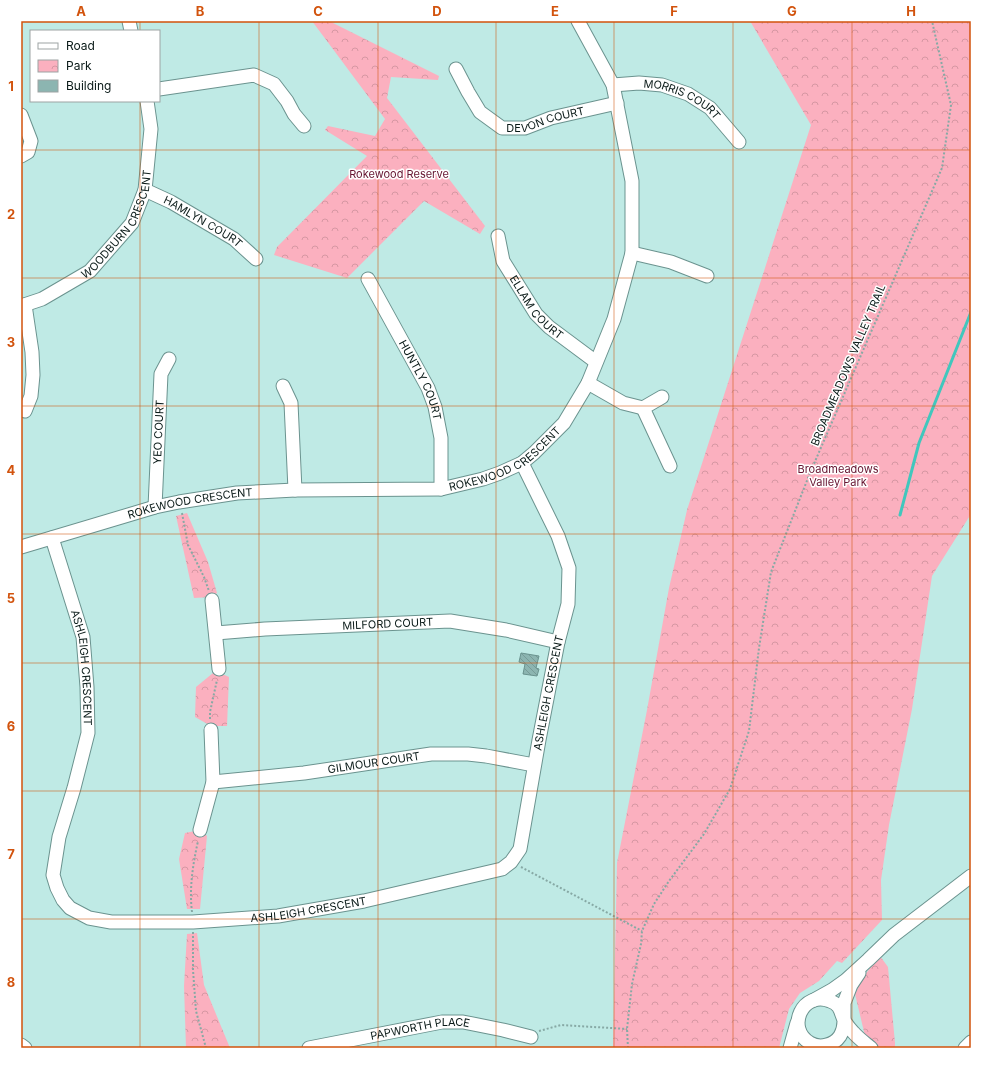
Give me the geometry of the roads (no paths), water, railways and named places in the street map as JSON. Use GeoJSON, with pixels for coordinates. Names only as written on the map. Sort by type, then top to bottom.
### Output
{"type":"FeatureCollection","features":[{"type":"Feature","properties":{"kind":"street","name":"ROKEWOOD CRESCENT"},"geometry":{"type":"LineString","coordinates":[[21,547],[155,507],[237,493],[295,490],[441,489],[483,479],[500,473],[522,463],[534,453],[564,423],[588,383],[614,319],[632,253],[632,181],[613,85],[578,21]]}},
{"type":"Feature","properties":{"kind":"street","name":"DEVON COURT"},"geometry":{"type":"LineString","coordinates":[[456,69],[480,112],[502,128],[525,128],[551,118],[617,103]]}},
{"type":"Feature","properties":{"kind":"street"},"geometry":{"type":"LineString","coordinates":[[160,88],[254,75],[274,84],[304,126]]}},
{"type":"Feature","properties":{"kind":"street","name":"MORRIS COURT"},"geometry":{"type":"LineString","coordinates":[[613,85],[639,83],[662,85],[688,94],[710,108],[739,142]]}},
{"type":"Feature","properties":{"kind":"street","name":"WOODBURN CRESCENT"},"geometry":{"type":"LineString","coordinates":[[23,305],[42,299],[90,271],[132,223],[145,190],[151,129],[147,102]]}},
{"type":"Feature","properties":{"kind":"street"},"geometry":{"type":"LineString","coordinates":[[21,115],[31,141],[28,152],[21,156]]}},
{"type":"Feature","properties":{"kind":"street","name":"HAMLYN COURT"},"geometry":{"type":"LineString","coordinates":[[145,190],[170,202],[234,239],[256,259]]}},
{"type":"Feature","properties":{"kind":"street","name":"ELLAM COURT"},"geometry":{"type":"LineString","coordinates":[[498,236],[503,261],[536,314],[549,327],[596,362]]}},
{"type":"Feature","properties":{"kind":"street"},"geometry":{"type":"LineString","coordinates":[[632,253],[671,262],[707,276]]}},
{"type":"Feature","properties":{"kind":"street","name":"HUNTLY COURT"},"geometry":{"type":"LineString","coordinates":[[368,279],[428,388],[435,407],[441,438],[441,489]]}},
{"type":"Feature","properties":{"kind":"street"},"geometry":{"type":"LineString","coordinates":[[23,305],[32,352],[33,375],[31,396],[25,411]]}},
{"type":"Feature","properties":{"kind":"street","name":"YEO COURT"},"geometry":{"type":"LineString","coordinates":[[155,507],[161,374],[169,359]]}},
{"type":"Feature","properties":{"kind":"street"},"geometry":{"type":"LineString","coordinates":[[588,383],[623,402],[644,408],[662,397]]}},
{"type":"Feature","properties":{"kind":"street"},"geometry":{"type":"LineString","coordinates":[[284,386],[291,403],[295,490]]}},
{"type":"Feature","properties":{"kind":"street"},"geometry":{"type":"LineString","coordinates":[[644,408],[670,466]]}},
{"type":"Feature","properties":{"kind":"street","name":"ASHLEIGH CRESCENT"},"geometry":{"type":"LineString","coordinates":[[52,538],[83,637],[87,687],[88,733],[74,788],[59,837],[53,875],[63,900],[70,908],[89,918],[111,922],[193,922],[278,916],[364,901],[502,869],[511,862],[520,849],[534,765],[558,642],[568,604],[569,568],[558,536],[522,463]]}},
{"type":"Feature","properties":{"kind":"street"},"geometry":{"type":"LineString","coordinates":[[212,600],[219,669]]}},
{"type":"Feature","properties":{"kind":"street","name":"MILFORD COURT"},"geometry":{"type":"LineString","coordinates":[[216,633],[264,629],[450,621],[506,630],[558,642]]}},
{"type":"Feature","properties":{"kind":"street"},"geometry":{"type":"LineString","coordinates":[[200,830],[214,782],[211,730]]}},
{"type":"Feature","properties":{"kind":"street","name":"GILMOUR COURT"},"geometry":{"type":"LineString","coordinates":[[214,782],[304,773],[431,754],[468,754],[534,765]]}},
{"type":"Feature","properties":{"kind":"street"},"geometry":{"type":"LineString","coordinates":[[790,1048],[798,1016],[807,1003],[835,987],[868,960],[894,935],[971,876]]}},
{"type":"Feature","properties":{"kind":"street"},"geometry":{"type":"LineString","coordinates":[[797,1023],[799,1032],[805,1040],[813,1044],[826,1047],[834,1042],[840,1036],[843,1029],[844,1003],[851,985],[868,960]]}},
{"type":"Feature","properties":{"kind":"street"},"geometry":{"type":"LineString","coordinates":[[814,1000],[822,999],[830,1001],[836,1005],[853,1032],[871,1048]]}},
{"type":"Feature","properties":{"kind":"street","name":"PAPWORTH PLACE"},"geometry":{"type":"LineString","coordinates":[[315,1048],[442,1022],[463,1022],[503,1030],[533,1039]]}},
{"type":"Feature","properties":{"kind":"street"},"geometry":{"type":"LineString","coordinates":[[965,1048],[971,1042]]}},
{"type":"Feature","properties":{"kind":"street"},"geometry":{"type":"LineString","coordinates":[[21,1045],[25,1048]]}},
{"type":"Feature","properties":{"kind":"waterway"},"geometry":{"type":"LineString","coordinates":[[900,515],[919,443],[971,312]]}},
{"type":"Feature","properties":{"kind":"park label","name":"Rokewood Reserve"},"geometry":{"type":"Point","coordinates":[399,174]}},
{"type":"Feature","properties":{"kind":"park label","name":"Broadmeadows Valley Park"},"geometry":{"type":"Point","coordinates":[838,475]}}]}
